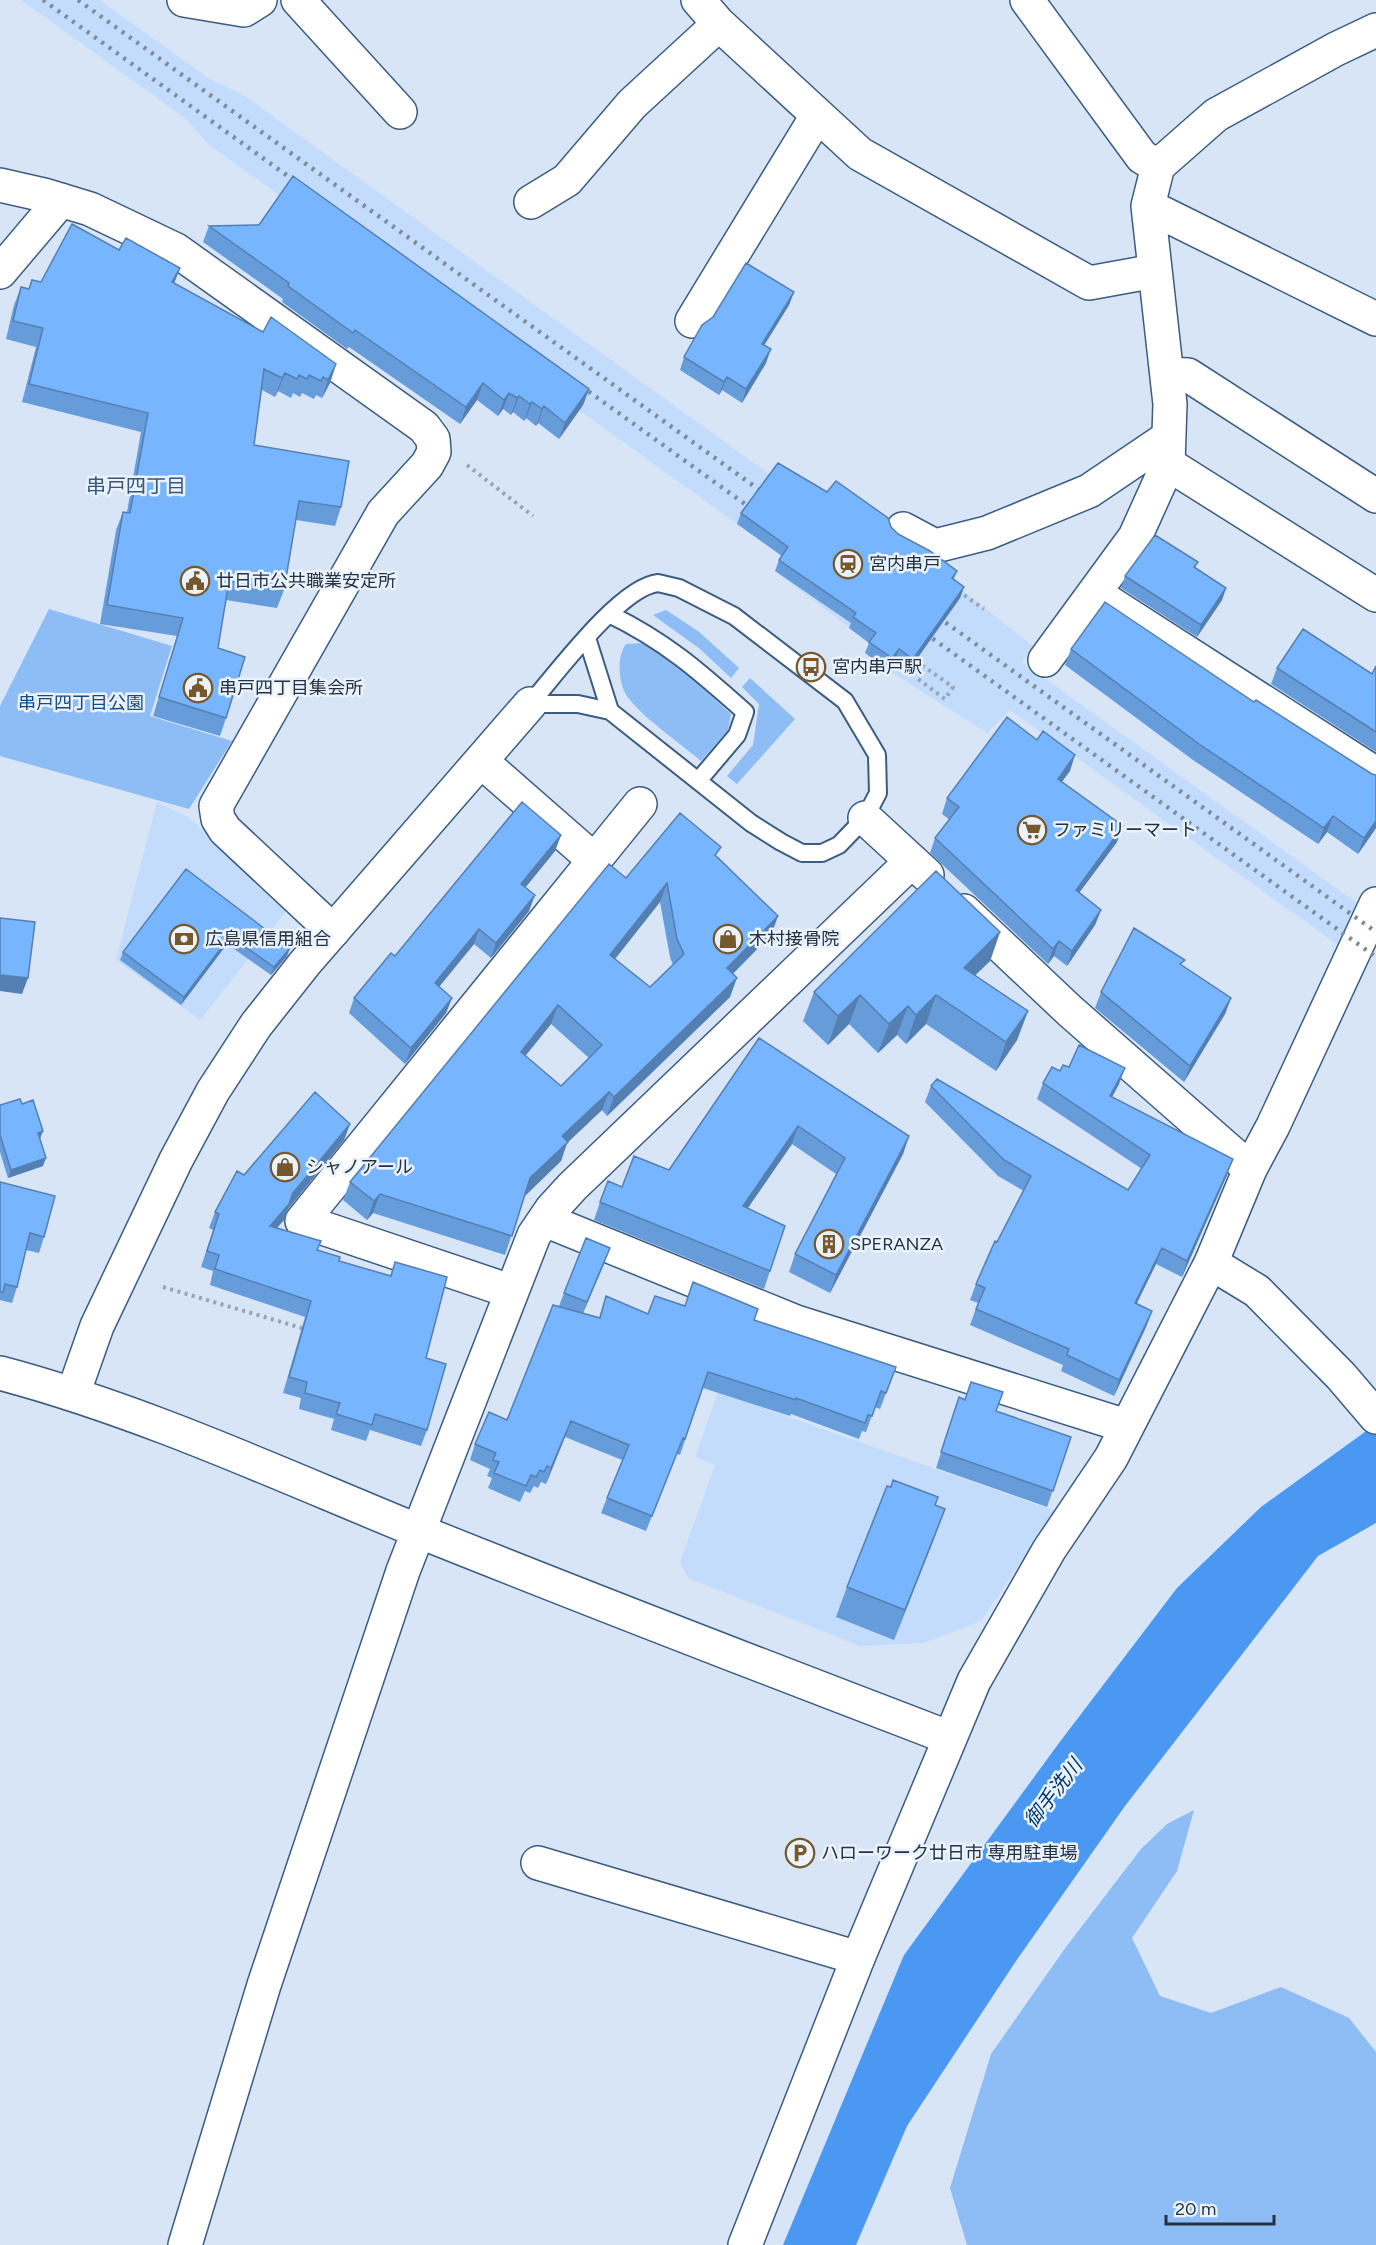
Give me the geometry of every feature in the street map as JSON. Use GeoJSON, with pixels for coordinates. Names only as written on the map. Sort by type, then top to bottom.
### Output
{"type":"FeatureCollection","features":[{"type":"Feature","properties":{"kind":"street"},"geometry":{"type":"LineString","coordinates":[[184,0],[244,10],[260,0]]}},
{"type":"Feature","properties":{"kind":"street"},"geometry":{"type":"LineString","coordinates":[[298,0],[400,112]]}},
{"type":"Feature","properties":{"kind":"street"},"geometry":{"type":"LineString","coordinates":[[1027,0],[1142,157],[1158,166]]}},
{"type":"Feature","properties":{"kind":"street"},"geometry":{"type":"LineString","coordinates":[[531,202],[567,180],[709,12],[860,154],[1089,283],[1155,271]]}},
{"type":"Feature","properties":{"kind":"street"},"geometry":{"type":"LineString","coordinates":[[1045,660],[1135,537],[1168,451],[1170,404],[1148,206],[1158,166],[1216,115],[1336,49],[1376,30]]}},
{"type":"Feature","properties":{"kind":"street"},"geometry":{"type":"LineString","coordinates":[[692,321],[817,116]]}},
{"type":"Feature","properties":{"kind":"street"},"geometry":{"type":"LineString","coordinates":[[0,185],[61,200],[134,228],[176,250],[424,427],[433,439],[434,452],[427,465],[391,502],[380,518],[216,806],[218,819],[225,830],[333,931]]}},
{"type":"Feature","properties":{"kind":"street"},"geometry":{"type":"LineString","coordinates":[[0,273],[61,200]]}},
{"type":"Feature","properties":{"kind":"street"},"geometry":{"type":"LineString","coordinates":[[1148,206],[1376,319]]}},
{"type":"Feature","properties":{"kind":"street"},"geometry":{"type":"LineString","coordinates":[[1167,374],[1188,375],[1376,496]]}},
{"type":"Feature","properties":{"kind":"street"},"geometry":{"type":"LineString","coordinates":[[903,529],[936,546],[987,534],[1089,491],[1168,451]]}},
{"type":"Feature","properties":{"kind":"street"},"geometry":{"type":"LineString","coordinates":[[1168,451],[1376,595]]}},
{"type":"Feature","properties":{"kind":"street"},"geometry":{"type":"LineString","coordinates":[[1094,593],[1376,774]]}},
{"type":"Feature","properties":{"kind":"street"},"geometry":{"type":"LineString","coordinates":[[73,1394],[97,1326],[176,1160],[213,1091],[256,1025],[333,931],[530,704]]}},
{"type":"Feature","properties":{"kind":"street"},"geometry":{"type":"LineString","coordinates":[[481,761],[594,861]]}},
{"type":"Feature","properties":{"kind":"street"},"geometry":{"type":"LineString","coordinates":[[510,1291],[302,1221],[640,804]]}},
{"type":"Feature","properties":{"kind":"street"},"geometry":{"type":"LineString","coordinates":[[865,818],[1070,1011],[1250,1169]]}},
{"type":"Feature","properties":{"kind":"street"},"geometry":{"type":"LineString","coordinates":[[185,2245],[264,1985],[418,1531],[510,1291],[534,1235],[572,1186],[912,861]]}},
{"type":"Feature","properties":{"kind":"street"},"geometry":{"type":"LineString","coordinates":[[745,2245],[858,1958],[981,1666],[1049,1550],[1110,1458],[1211,1263],[1250,1169],[1273,1126],[1376,906]]}},
{"type":"Feature","properties":{"kind":"street"},"geometry":{"type":"LineString","coordinates":[[544,1220],[796,1322],[1126,1426]]}},
{"type":"Feature","properties":{"kind":"street"},"geometry":{"type":"LineString","coordinates":[[1211,1263],[1257,1291],[1372,1407]]}},
{"type":"Feature","properties":{"kind":"street"},"geometry":{"type":"LineString","coordinates":[[0,1373],[73,1394],[144,1419],[418,1531],[950,1738]]}},
{"type":"Feature","properties":{"kind":"street"},"geometry":{"type":"LineString","coordinates":[[538,1863],[858,1958]]}},
{"type":"Feature","properties":{"kind":"lane"},"geometry":{"type":"LineString","coordinates":[[658,583],[679,588],[734,616],[845,701],[877,755],[878,793],[865,818],[839,845],[822,853],[802,853],[751,823],[610,711],[578,704],[530,704],[609,614],[645,584],[658,583]]}},
{"type":"Feature","properties":{"kind":"lane"},"geometry":{"type":"LineString","coordinates":[[609,614],[647,633],[688,661],[745,712],[737,735],[698,781]]}},
{"type":"Feature","properties":{"kind":"lane"},"geometry":{"type":"LineString","coordinates":[[587,639],[610,711]]}},
{"type":"Feature","properties":{"kind":"path"},"geometry":{"type":"LineString","coordinates":[[433,439],[533,516]]}},
{"type":"Feature","properties":{"kind":"path"},"geometry":{"type":"LineString","coordinates":[[950,585],[984,609]]}},
{"type":"Feature","properties":{"kind":"path"},"geometry":{"type":"LineString","coordinates":[[916,661],[953,687],[945,699],[918,679]]}},
{"type":"Feature","properties":{"kind":"path"},"geometry":{"type":"LineString","coordinates":[[163,1287],[308,1329]]}},
{"type":"Feature","properties":{"kind":"shaded area"},"geometry":{"type":"Polygon","coordinates":[[[21,0],[99,0],[210,79],[242,94],[772,476],[952,582],[1033,646],[1022,662],[1357,903],[1338,945],[1010,710],[987,733],[888,670],[865,653],[871,644],[775,571],[783,559],[771,548],[208,144],[185,118],[21,0]]]}},
{"type":"Feature","properties":{"kind":"shaded area"},"geometry":{"type":"Polygon","coordinates":[[[157,802],[188,817],[288,909],[200,1020],[116,960],[157,802]]]}},
{"type":"Feature","properties":{"kind":"shaded area"},"geometry":{"type":"Polygon","coordinates":[[[718,1392],[1055,1511],[981,1621],[924,1643],[860,1646],[688,1578],[680,1562],[715,1465],[695,1457],[718,1392]]]}},
{"type":"Feature","properties":{"kind":"green space","name":"串戸四丁目公園"},"geometry":{"type":"Polygon","coordinates":[[[49,609],[172,646],[150,716],[232,741],[189,809],[0,756],[0,706],[49,609]]]}},
{"type":"Feature","properties":{"kind":"green space"},"geometry":{"type":"Polygon","coordinates":[[[666,610],[698,631],[739,668],[731,678],[700,649],[653,615],[666,610]]]}},
{"type":"Feature","properties":{"kind":"green space"},"geometry":{"type":"Polygon","coordinates":[[[643,643],[681,668],[731,714],[728,730],[701,761],[637,708],[623,688],[620,664],[623,650],[626,644],[643,643]]]}},
{"type":"Feature","properties":{"kind":"green space"},"geometry":{"type":"Polygon","coordinates":[[[750,678],[795,719],[737,784],[727,776],[753,745],[759,704],[742,687],[750,678]]]}},
{"type":"Feature","properties":{"kind":"green space"},"geometry":{"type":"Polygon","coordinates":[[[1194,1810],[1177,1871],[1132,1938],[1160,1996],[1211,2013],[1281,1987],[1349,2018],[1376,2052],[1376,2245],[967,2245],[950,2188],[991,2054],[1066,1947],[1141,1849],[1167,1824],[1194,1810]]]}},
{"type":"Feature","properties":{"kind":"water","name":"御手洗川"},"geometry":{"type":"Polygon","coordinates":[[[1376,1424],[1376,1523],[1318,1556],[1125,1806],[1016,1961],[907,2126],[856,2245],[783,2245],[904,1955],[1059,1743],[1177,1588],[1261,1507],[1376,1424]]]}},
{"type":"Feature","properties":{"kind":"building"},"geometry":{"type":"Polygon","coordinates":[[[293,176],[589,389],[565,423],[544,406],[542,409],[519,396],[517,398],[509,393],[504,400],[483,383],[466,407],[355,330],[353,333],[288,286],[289,283],[209,226],[259,225],[293,176]]]}},
{"type":"Feature","properties":{"kind":"building"},"geometry":{"type":"Polygon","coordinates":[[[72,224],[119,250],[126,238],[180,268],[172,282],[263,332],[271,317],[336,364],[328,380],[323,377],[321,381],[309,375],[307,379],[299,375],[297,379],[285,373],[282,378],[264,369],[254,445],[349,461],[341,507],[299,501],[284,590],[229,581],[218,648],[245,657],[226,718],[159,697],[183,618],[107,605],[123,512],[130,513],[148,413],[29,384],[43,328],[13,321],[21,287],[29,289],[32,280],[41,282],[72,224]]]}},
{"type":"Feature","properties":{"kind":"building"},"geometry":{"type":"Polygon","coordinates":[[[746,263],[794,292],[762,344],[771,349],[746,389],[727,377],[724,382],[684,357],[702,325],[713,317],[746,263]]]}},
{"type":"Feature","properties":{"kind":"building"},"geometry":{"type":"Polygon","coordinates":[[[778,463],[827,492],[836,481],[888,518],[891,527],[898,534],[930,551],[957,571],[952,578],[964,587],[913,659],[899,649],[892,658],[869,642],[876,633],[853,617],[856,613],[779,560],[788,547],[741,513],[778,463]]]}},
{"type":"Feature","properties":{"kind":"building"},"geometry":{"type":"Polygon","coordinates":[[[1155,535],[1198,562],[1194,567],[1226,588],[1201,625],[1125,576],[1155,535]]]}},
{"type":"Feature","properties":{"kind":"building"},"geometry":{"type":"Polygon","coordinates":[[[1105,602],[1254,702],[1256,700],[1376,775],[1376,821],[1364,838],[1333,816],[1324,828],[1199,744],[1071,649],[1105,602]]]}},
{"type":"Feature","properties":{"kind":"building"},"geometry":{"type":"Polygon","coordinates":[[[1303,629],[1372,674],[1376,666],[1376,732],[1277,668],[1303,629]]]}},
{"type":"Feature","properties":{"kind":"building"},"geometry":{"type":"Polygon","coordinates":[[[1007,717],[1037,740],[1043,731],[1075,755],[1058,779],[1123,826],[1076,890],[1101,910],[1072,951],[1059,941],[1053,949],[935,838],[959,807],[947,798],[1007,717]]]}},
{"type":"Feature","properties":{"kind":"building"},"geometry":{"type":"Polygon","coordinates":[[[522,802],[561,835],[521,884],[535,895],[496,943],[479,929],[435,983],[452,998],[411,1048],[354,998],[391,953],[395,956],[522,802]]]}},
{"type":"Feature","properties":{"kind":"building"},"geometry":{"type":"Polygon","coordinates":[[[680,813],[721,847],[715,855],[778,916],[727,968],[737,978],[614,1097],[609,1092],[562,1136],[568,1142],[530,1178],[512,1236],[380,1194],[374,1201],[350,1182],[609,864],[626,878],[680,813]],[[667,883],[610,955],[650,987],[684,954],[677,939],[667,883]],[[558,1005],[521,1052],[561,1086],[602,1045],[558,1005]]]}},
{"type":"Feature","properties":{"kind":"building","name":"広島県信用組合"},"geometry":{"type":"Polygon","coordinates":[[[186,869],[290,948],[274,967],[230,936],[184,997],[123,952],[186,869]]]}},
{"type":"Feature","properties":{"kind":"building"},"geometry":{"type":"Polygon","coordinates":[[[936,871],[1000,932],[964,968],[1028,1011],[1006,1042],[936,995],[916,1015],[908,1006],[889,1024],[860,995],[838,1016],[814,992],[936,871]]]}},
{"type":"Feature","properties":{"kind":"building"},"geometry":{"type":"Polygon","coordinates":[[[0,918],[35,922],[28,978],[0,975],[0,918]]]}},
{"type":"Feature","properties":{"kind":"building"},"geometry":{"type":"Polygon","coordinates":[[[1134,928],[1185,960],[1180,964],[1231,998],[1190,1066],[1101,992],[1134,928]]]}},
{"type":"Feature","properties":{"kind":"building"},"geometry":{"type":"Polygon","coordinates":[[[759,1038],[909,1136],[836,1275],[795,1254],[845,1158],[798,1126],[743,1206],[785,1226],[770,1271],[600,1202],[608,1181],[622,1187],[634,1156],[669,1170],[759,1038]]]}},
{"type":"Feature","properties":{"kind":"building"},"geometry":{"type":"Polygon","coordinates":[[[1079,1045],[1125,1068],[1110,1096],[1233,1159],[1187,1261],[1162,1248],[1135,1303],[1152,1311],[1119,1380],[1067,1355],[1069,1349],[976,1309],[985,1288],[976,1284],[995,1241],[997,1242],[1031,1176],[1004,1160],[931,1086],[937,1079],[1128,1190],[1150,1155],[1043,1083],[1052,1067],[1060,1071],[1063,1065],[1069,1067],[1079,1045]]]}},
{"type":"Feature","properties":{"kind":"building"},"geometry":{"type":"Polygon","coordinates":[[[315,1092],[350,1124],[293,1193],[289,1204],[270,1226],[321,1241],[317,1250],[340,1257],[339,1261],[391,1276],[395,1262],[447,1277],[426,1358],[446,1364],[427,1430],[375,1414],[372,1425],[336,1414],[340,1403],[305,1393],[307,1382],[289,1377],[311,1301],[215,1269],[219,1255],[207,1251],[219,1214],[215,1212],[237,1171],[244,1175],[315,1092]]]}},
{"type":"Feature","properties":{"kind":"building"},"geometry":{"type":"Polygon","coordinates":[[[20,1099],[22,1104],[33,1100],[43,1131],[38,1133],[46,1158],[11,1170],[0,1135],[0,1105],[20,1099]]]}},
{"type":"Feature","properties":{"kind":"building"},"geometry":{"type":"Polygon","coordinates":[[[0,1182],[55,1196],[44,1237],[30,1233],[17,1287],[5,1284],[3,1292],[0,1292],[0,1182]]]}},
{"type":"Feature","properties":{"kind":"building"},"geometry":{"type":"Polygon","coordinates":[[[586,1238],[610,1248],[587,1302],[564,1293],[586,1238]]]}},
{"type":"Feature","properties":{"kind":"building"},"geometry":{"type":"Polygon","coordinates":[[[693,1282],[758,1309],[754,1320],[896,1367],[886,1393],[881,1391],[872,1416],[868,1415],[865,1423],[796,1398],[796,1400],[708,1372],[685,1439],[683,1438],[652,1516],[607,1498],[629,1445],[571,1421],[551,1468],[547,1466],[544,1472],[540,1470],[536,1477],[531,1475],[526,1486],[494,1473],[499,1462],[493,1460],[496,1453],[475,1444],[489,1412],[507,1420],[553,1305],[600,1318],[606,1296],[648,1314],[655,1296],[685,1306],[693,1282]]]}},
{"type":"Feature","properties":{"kind":"building"},"geometry":{"type":"Polygon","coordinates":[[[971,1382],[1003,1392],[996,1411],[1071,1437],[1053,1491],[941,1452],[959,1397],[965,1400],[971,1382]]]}},
{"type":"Feature","properties":{"kind":"building"},"geometry":{"type":"Polygon","coordinates":[[[893,1480],[938,1497],[935,1505],[945,1509],[905,1610],[847,1587],[887,1486],[891,1487],[893,1480]]]}},
{"type":"Feature","properties":{"kind":"railway"},"geometry":{"type":"LineString","coordinates":[[43,0],[306,189]]}},
{"type":"Feature","properties":{"kind":"railway"},"geometry":{"type":"LineString","coordinates":[[78,0],[772,499]]}},
{"type":"Feature","properties":{"kind":"railway"},"geometry":{"type":"LineString","coordinates":[[574,381],[759,514]]}},
{"type":"Feature","properties":{"kind":"railway"},"geometry":{"type":"LineString","coordinates":[[931,612],[1376,932]]}},
{"type":"Feature","properties":{"kind":"railway"},"geometry":{"type":"LineString","coordinates":[[918,628],[1376,957]]}},
{"type":"Feature","properties":{"kind":"place","name":"宮内串戸"},"geometry":{"type":"Point","coordinates":[848,564]}},
{"type":"Feature","properties":{"kind":"place","name":"廿日市公共職業安定所"},"geometry":{"type":"Point","coordinates":[195,581]}},
{"type":"Feature","properties":{"kind":"place","name":"宮内串戸駅"},"geometry":{"type":"Point","coordinates":[811,667]}},
{"type":"Feature","properties":{"kind":"place","name":"串戸四丁目集会所"},"geometry":{"type":"Point","coordinates":[198,688]}},
{"type":"Feature","properties":{"kind":"place","name":"ファミリーマート"},"geometry":{"type":"Point","coordinates":[1032,830]}},
{"type":"Feature","properties":{"kind":"place","name":"広島県信用組合"},"geometry":{"type":"Point","coordinates":[184,939]}},
{"type":"Feature","properties":{"kind":"place","name":"木村接骨院"},"geometry":{"type":"Point","coordinates":[728,939]}},
{"type":"Feature","properties":{"kind":"place","name":"シャノアール"},"geometry":{"type":"Point","coordinates":[285,1167]}},
{"type":"Feature","properties":{"kind":"place","name":"SPERANZA"},"geometry":{"type":"Point","coordinates":[829,1244]}},
{"type":"Feature","properties":{"kind":"place","name":"ハローワーク廿日市 専用駐車場"},"geometry":{"type":"Point","coordinates":[800,1853]}},
{"type":"Feature","properties":{"kind":"district","name":"串戸四丁目"},"geometry":{"type":"Point","coordinates":[136,486]}}]}
